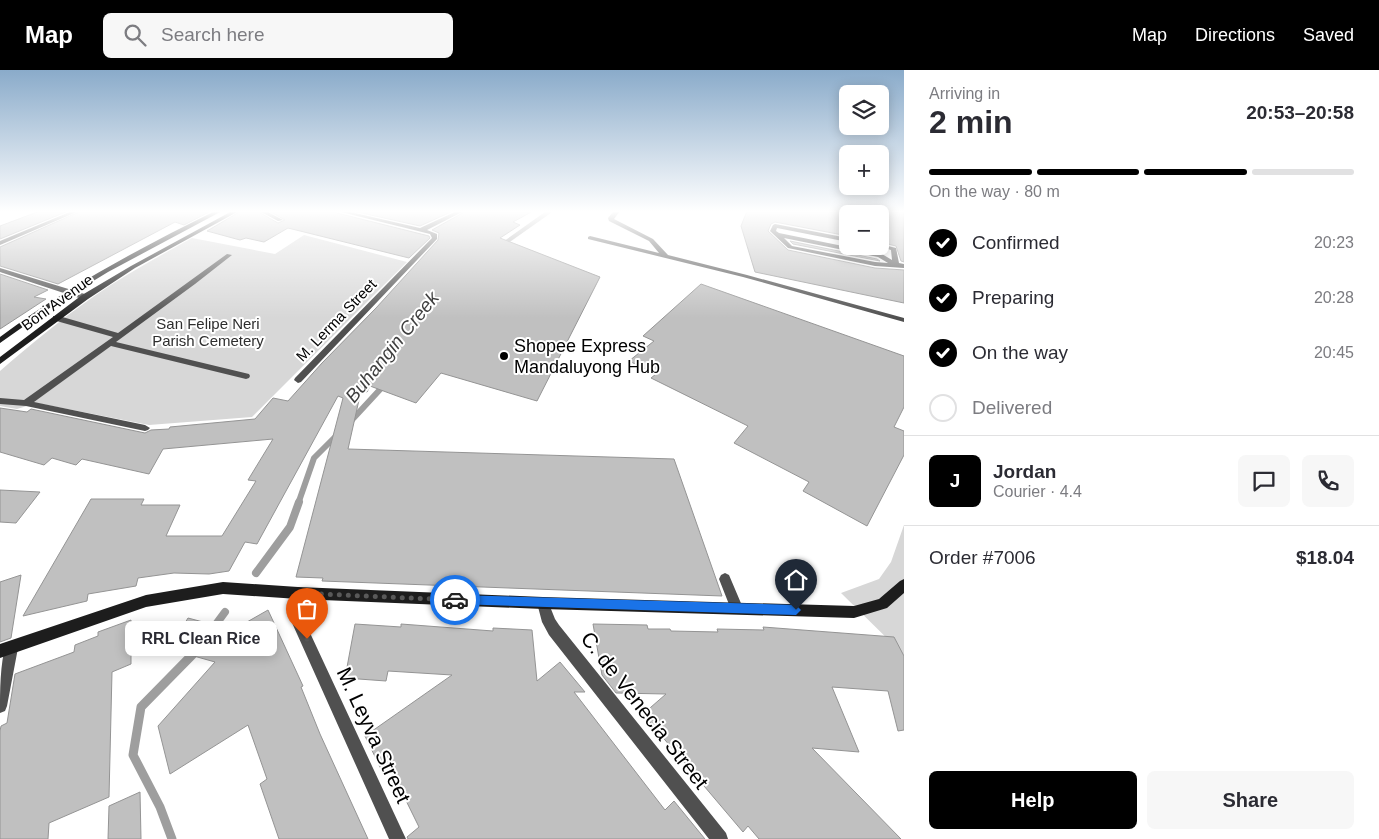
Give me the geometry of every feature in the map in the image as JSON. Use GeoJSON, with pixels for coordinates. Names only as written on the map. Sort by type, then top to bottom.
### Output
{"type":"FeatureCollection","features":[{"type":"Feature","properties":{"kind":"main road","name":"Boni Avenue"},"geometry":{"type":"LineString","coordinates":[[0,341],[67,293],[149,247]]}},
{"type":"Feature","properties":{"kind":"main road","name":"Boni Avenue"},"geometry":{"type":"LineString","coordinates":[[0,361],[85,297],[170,247]]}},
{"type":"Feature","properties":{"kind":"main road"},"geometry":{"type":"LineString","coordinates":[[6,649],[146,601],[223,588],[543,603],[854,612],[883,604],[904,584]]}},
{"type":"Feature","properties":{"kind":"street","name":"M. Lerma Street"},"geometry":{"type":"LineString","coordinates":[[298,380],[426,247]]}},
{"type":"Feature","properties":{"kind":"street"},"geometry":{"type":"LineString","coordinates":[[627,247],[745,276],[904,320]]}},
{"type":"Feature","properties":{"kind":"street"},"geometry":{"type":"LineString","coordinates":[[657,247],[665,256]]}},
{"type":"Feature","properties":{"kind":"street"},"geometry":{"type":"LineString","coordinates":[[794,247],[876,264],[904,266]]}},
{"type":"Feature","properties":{"kind":"street"},"geometry":{"type":"LineString","coordinates":[[841,247],[880,255],[896,264]]}},
{"type":"Feature","properties":{"kind":"street"},"geometry":{"type":"LineString","coordinates":[[889,248],[894,249],[896,264]]}},
{"type":"Feature","properties":{"kind":"street"},"geometry":{"type":"LineString","coordinates":[[26,404],[229,255]]}},
{"type":"Feature","properties":{"kind":"street"},"geometry":{"type":"LineString","coordinates":[[0,270],[67,293],[85,297]]}},
{"type":"Feature","properties":{"kind":"street"},"geometry":{"type":"LineString","coordinates":[[56,318],[119,336]]}},
{"type":"Feature","properties":{"kind":"street"},"geometry":{"type":"LineString","coordinates":[[109,343],[246,376]]}},
{"type":"Feature","properties":{"kind":"street"},"geometry":{"type":"LineString","coordinates":[[0,401],[26,404],[145,428]]}},
{"type":"Feature","properties":{"kind":"street"},"geometry":{"type":"LineString","coordinates":[[725,579],[737,608]]}},
{"type":"Feature","properties":{"kind":"street","name":"M. Leyva Street"},"geometry":{"type":"LineString","coordinates":[[298,593],[295,610],[298,621],[398,839]]}},
{"type":"Feature","properties":{"kind":"street","name":"C. de Venecia Street"},"geometry":{"type":"LineString","coordinates":[[543,603],[548,622],[720,839]]}},
{"type":"Feature","properties":{"kind":"street"},"geometry":{"type":"LineString","coordinates":[[0,706],[6,649]]}},
{"type":"Feature","properties":{"kind":"green space","name":"San Felipe Neri Parish Cemetery"},"geometry":{"type":"Polygon","coordinates":[[[176,247],[238,247],[275,254],[286,247],[349,247],[407,262],[252,417],[149,425],[37,403],[17,409],[0,406],[0,371],[81,306],[117,281],[154,259],[176,247]]]}},
{"type":"Feature","properties":{"kind":"green space"},"geometry":{"type":"Polygon","coordinates":[[[904,525],[904,655],[841,593],[879,579],[891,562],[904,525]]]}},
{"type":"Feature","properties":{"kind":"building"},"geometry":{"type":"Polygon","coordinates":[[[0,247],[128,247],[58,284],[0,266],[0,247]]]}},
{"type":"Feature","properties":{"kind":"building"},"geometry":{"type":"Polygon","coordinates":[[[364,247],[421,247],[409,258],[364,247]]]}},
{"type":"Feature","properties":{"kind":"building"},"geometry":{"type":"Polygon","coordinates":[[[432,247],[523,247],[600,277],[537,401],[441,373],[416,403],[370,386],[367,392],[361,391],[348,449],[674,459],[722,596],[322,581],[323,578],[296,577],[343,398],[338,396],[257,544],[245,542],[229,571],[209,574],[174,573],[138,578],[136,586],[88,594],[87,601],[23,616],[91,499],[144,499],[141,505],[180,505],[166,536],[222,536],[256,481],[248,480],[273,439],[163,449],[149,474],[82,459],[76,465],[52,458],[44,465],[0,452],[0,408],[27,412],[31,409],[145,433],[151,430],[169,429],[170,427],[255,419],[273,398],[288,401],[432,247]]]}},
{"type":"Feature","properties":{"kind":"building"},"geometry":{"type":"Polygon","coordinates":[[[747,247],[785,247],[788,250],[875,268],[904,270],[904,303],[755,272],[747,247]]]}},
{"type":"Feature","properties":{"kind":"building"},"geometry":{"type":"Polygon","coordinates":[[[808,247],[839,251],[839,253],[808,247]]]}},
{"type":"Feature","properties":{"kind":"building"},"geometry":{"type":"Polygon","coordinates":[[[896,247],[904,247],[904,262],[901,261],[896,247]]]}},
{"type":"Feature","properties":{"kind":"building"},"geometry":{"type":"Polygon","coordinates":[[[849,255],[858,255],[880,261],[849,255]]]}},
{"type":"Feature","properties":{"kind":"building"},"geometry":{"type":"Polygon","coordinates":[[[0,274],[48,290],[34,297],[46,299],[0,329],[0,274]]]}},
{"type":"Feature","properties":{"kind":"building"},"geometry":{"type":"Polygon","coordinates":[[[701,284],[904,356],[904,407],[894,427],[904,431],[904,455],[867,526],[803,491],[809,482],[734,443],[748,426],[651,378],[656,374],[629,361],[654,341],[643,336],[701,284]]]}},
{"type":"Feature","properties":{"kind":"building"},"geometry":{"type":"Polygon","coordinates":[[[0,490],[40,492],[16,523],[0,522],[0,490]]]}},
{"type":"Feature","properties":{"kind":"building"},"geometry":{"type":"Polygon","coordinates":[[[21,575],[11,638],[0,642],[0,582],[21,575]]]}},
{"type":"Feature","properties":{"kind":"building"},"geometry":{"type":"Polygon","coordinates":[[[268,610],[303,686],[301,687],[320,734],[368,839],[279,839],[260,784],[267,779],[248,725],[170,774],[158,726],[215,662],[169,649],[188,618],[233,630],[268,610]]]}},
{"type":"Feature","properties":{"kind":"building"},"geometry":{"type":"Polygon","coordinates":[[[131,620],[131,664],[112,672],[109,797],[49,823],[48,839],[0,839],[0,731],[1,726],[7,723],[15,674],[74,652],[75,645],[98,636],[98,632],[131,620]]]}},
{"type":"Feature","properties":{"kind":"building"},"geometry":{"type":"Polygon","coordinates":[[[355,624],[401,627],[401,624],[493,631],[493,628],[532,630],[537,681],[560,662],[585,692],[574,692],[665,810],[674,801],[705,839],[408,839],[407,837],[419,827],[388,764],[381,769],[365,736],[452,675],[388,671],[386,681],[345,678],[355,624]]]}},
{"type":"Feature","properties":{"kind":"building"},"geometry":{"type":"Polygon","coordinates":[[[593,624],[647,625],[648,629],[718,632],[717,629],[764,630],[763,627],[894,637],[904,656],[904,730],[898,731],[888,691],[832,687],[859,752],[812,748],[901,839],[759,839],[748,826],[743,832],[643,714],[666,694],[616,693],[602,675],[593,624]]]}},
{"type":"Feature","properties":{"kind":"building"},"geometry":{"type":"Polygon","coordinates":[[[140,792],[141,839],[108,839],[109,806],[140,792]]]}},
{"type":"Feature","properties":{"kind":"waterway","name":"Buhangin Creek"},"geometry":{"type":"LineString","coordinates":[[350,422],[386,383]]}},
{"type":"Feature","properties":{"kind":"waterway","name":"Buhangin Creek"},"geometry":{"type":"LineString","coordinates":[[298,504],[314,458],[338,434]]}},
{"type":"Feature","properties":{"kind":"waterway"},"geometry":{"type":"LineString","coordinates":[[256,573],[290,527],[299,502]]}},
{"type":"Feature","properties":{"kind":"waterway","name":"Buhangin Creek"},"geometry":{"type":"LineString","coordinates":[[211,631],[225,612]]}},
{"type":"Feature","properties":{"kind":"waterway","name":"Buhangin Creek"},"geometry":{"type":"LineString","coordinates":[[195,652],[198,649]]}},
{"type":"Feature","properties":{"kind":"waterway","name":"Buhangin Creek"},"geometry":{"type":"LineString","coordinates":[[172,839],[160,807],[133,755],[141,707],[195,652]]}},
{"type":"Feature","properties":{"kind":"way so far"},"geometry":{"type":"LineString","coordinates":[[307,639],[295,610],[298,593],[455,600]]}},
{"type":"Feature","properties":{"kind":"place","name":"Shopee Express Mandaluyong Hub"},"geometry":{"type":"Point","coordinates":[504,356]}},
{"type":"Feature","properties":{"kind":"place","name":"RRL Clean Rice"},"geometry":{"type":"Point","coordinates":[307,639]}},
{"type":"Feature","properties":{"kind":"route"},"geometry":{"type":"LineString","coordinates":[[455,600],[796,610]]}}]}
